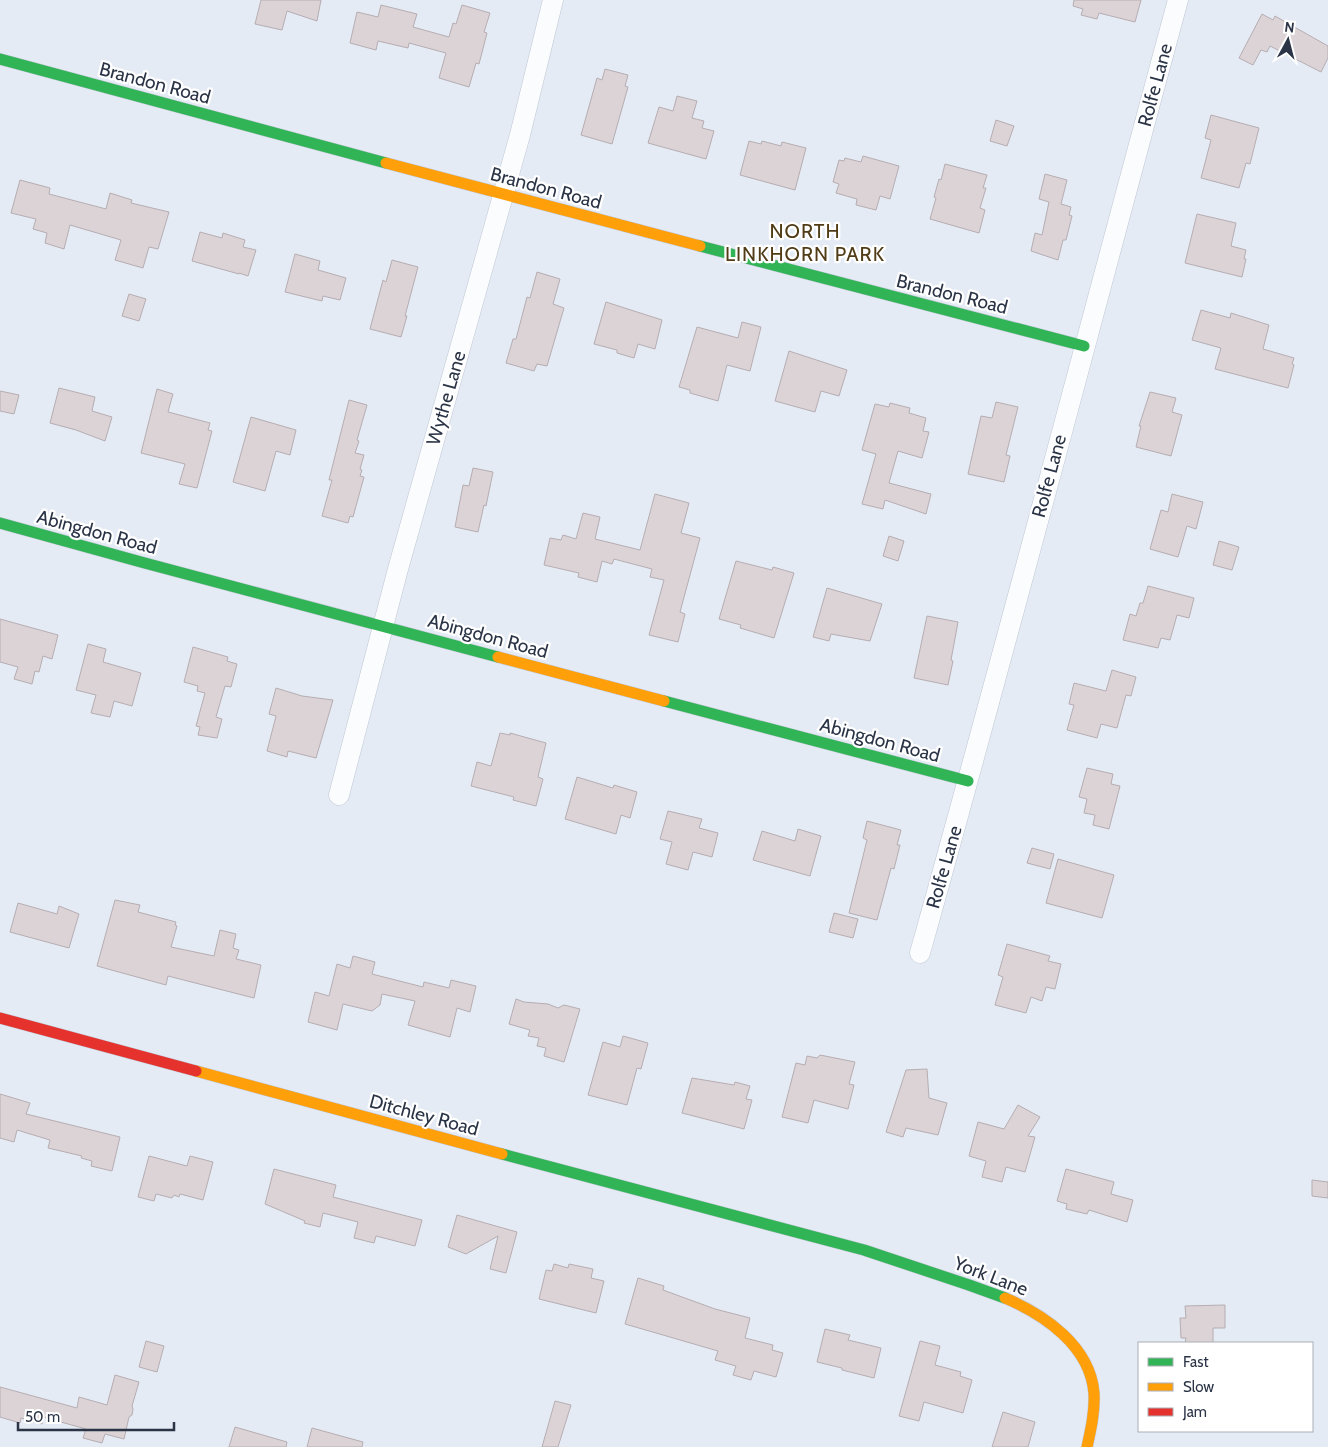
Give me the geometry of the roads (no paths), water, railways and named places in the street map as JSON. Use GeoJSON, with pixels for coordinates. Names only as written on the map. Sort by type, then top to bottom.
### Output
{"type":"FeatureCollection","features":[{"type":"Feature","properties":{"kind":"street","name":"Wythe Lane"},"geometry":{"type":"LineString","coordinates":[[339,795],[398,569],[520,135],[553,0]]}},
{"type":"Feature","properties":{"kind":"street","name":"Rolfe Lane"},"geometry":{"type":"LineString","coordinates":[[920,953],[968,782],[1178,0]]}},
{"type":"Feature","properties":{"kind":"street","name":"Brandon Road"},"geometry":{"type":"LineString","coordinates":[[0,59],[503,195],[1084,346]]}},
{"type":"Feature","properties":{"kind":"street","name":"Abingdon Road"},"geometry":{"type":"LineString","coordinates":[[0,523],[968,782]]}},
{"type":"Feature","properties":{"kind":"street","name":"Ditchley Road"},"geometry":{"type":"LineString","coordinates":[[0,1018],[839,1244]]}},
{"type":"Feature","properties":{"kind":"street","name":"York Lane"},"geometry":{"type":"LineString","coordinates":[[839,1244],[866,1251],[1002,1296],[1031,1311],[1052,1326],[1084,1358],[1093,1381],[1095,1402],[1093,1422],[1086,1447]]}},
{"type":"Feature","properties":{"kind":"district","name":"NORTH LINKHORN PARK"},"geometry":{"type":"Point","coordinates":[805,242]}}]}
